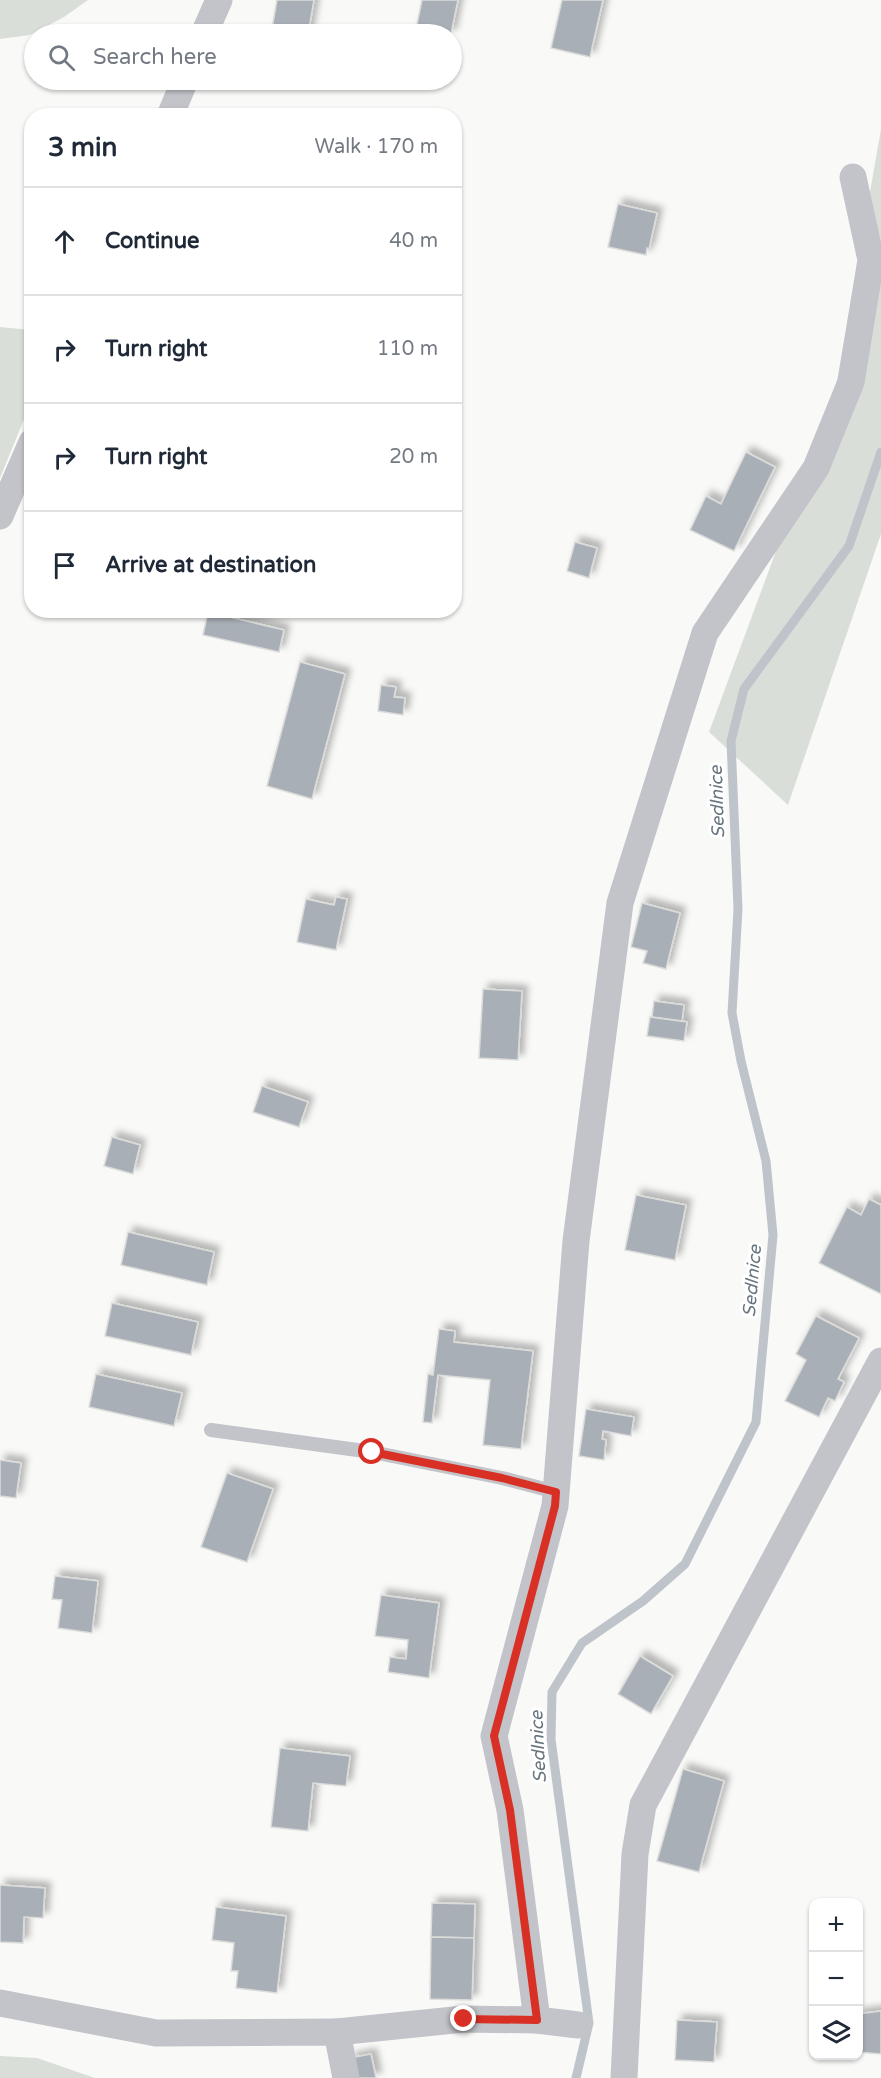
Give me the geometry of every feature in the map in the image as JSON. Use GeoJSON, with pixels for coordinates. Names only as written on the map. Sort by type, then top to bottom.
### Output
{"type":"FeatureCollection","features":[{"type":"Feature","properties":{"kind":"street"},"geometry":{"type":"LineString","coordinates":[[208,24],[219,0]]}},
{"type":"Feature","properties":{"kind":"street"},"geometry":{"type":"LineString","coordinates":[[173,108],[181,90]]}},
{"type":"Feature","properties":{"kind":"street"},"geometry":{"type":"LineString","coordinates":[[537,2020],[510,1810],[494,1736],[555,1506],[576,1241],[620,903],[705,633],[816,468],[851,382],[871,260],[853,177]]}},
{"type":"Feature","properties":{"kind":"street"},"geometry":{"type":"LineString","coordinates":[[0,516],[24,460]]}},
{"type":"Feature","properties":{"kind":"street"},"geometry":{"type":"LineString","coordinates":[[624,2078],[634,1854],[643,1805],[881,1360]]}},
{"type":"Feature","properties":{"kind":"street"},"geometry":{"type":"LineString","coordinates":[[0,2003],[156,2033],[337,2032],[464,2019],[537,2020],[578,2025]]}},
{"type":"Feature","properties":{"kind":"street"},"geometry":{"type":"LineString","coordinates":[[337,2032],[346,2078]]}},
{"type":"Feature","properties":{"kind":"lane"},"geometry":{"type":"LineString","coordinates":[[211,1430],[372,1452],[502,1478],[556,1492]]}},
{"type":"Feature","properties":{"kind":"shaded area"},"geometry":{"type":"Polygon","coordinates":[[[0,0],[88,0],[51,24],[24,24],[24,36],[0,39],[0,0]]]}},
{"type":"Feature","properties":{"kind":"shaded area"},"geometry":{"type":"Polygon","coordinates":[[[881,129],[881,534],[788,805],[709,732],[835,392],[881,129]]]}},
{"type":"Feature","properties":{"kind":"shaded area"},"geometry":{"type":"Polygon","coordinates":[[[0,327],[24,329],[24,419],[0,478],[0,327]]]}},
{"type":"Feature","properties":{"kind":"shaded area"},"geometry":{"type":"Polygon","coordinates":[[[0,2056],[37,2058],[95,2078],[0,2078],[0,2056]]]}},
{"type":"Feature","properties":{"kind":"building"},"geometry":{"type":"Polygon","coordinates":[[[277,0],[314,0],[310,24],[273,24],[277,0]]]}},
{"type":"Feature","properties":{"kind":"building"},"geometry":{"type":"Polygon","coordinates":[[[422,0],[458,0],[453,24],[417,24],[422,0]]]}},
{"type":"Feature","properties":{"kind":"building"},"geometry":{"type":"Polygon","coordinates":[[[562,0],[603,0],[590,57],[551,48],[562,0]]]}},
{"type":"Feature","properties":{"kind":"building"},"geometry":{"type":"Polygon","coordinates":[[[618,204],[657,213],[646,255],[608,247],[618,204]]]}},
{"type":"Feature","properties":{"kind":"building"},"geometry":{"type":"Polygon","coordinates":[[[746,452],[775,467],[734,551],[690,530],[706,496],[721,504],[746,452]]]}},
{"type":"Feature","properties":{"kind":"building"},"geometry":{"type":"Polygon","coordinates":[[[575,542],[597,548],[589,578],[567,571],[575,542]]]}},
{"type":"Feature","properties":{"kind":"building"},"geometry":{"type":"Polygon","coordinates":[[[207,618],[233,618],[284,630],[279,652],[203,635],[207,618]]]}},
{"type":"Feature","properties":{"kind":"building"},"geometry":{"type":"Polygon","coordinates":[[[300,662],[345,674],[312,799],[267,786],[300,662]]]}},
{"type":"Feature","properties":{"kind":"building"},"geometry":{"type":"Polygon","coordinates":[[[381,685],[396,687],[394,697],[405,698],[403,715],[378,711],[381,685]]]}},
{"type":"Feature","properties":{"kind":"building"},"geometry":{"type":"Polygon","coordinates":[[[336,897],[347,899],[336,950],[297,942],[306,899],[334,905],[336,897]]]}},
{"type":"Feature","properties":{"kind":"building"},"geometry":{"type":"Polygon","coordinates":[[[642,903],[680,913],[666,969],[643,963],[647,951],[631,947],[642,903]]]}},
{"type":"Feature","properties":{"kind":"building"},"geometry":{"type":"Polygon","coordinates":[[[483,989],[522,991],[518,1060],[479,1058],[483,989]]]}},
{"type":"Feature","properties":{"kind":"building"},"geometry":{"type":"Polygon","coordinates":[[[654,1001],[684,1005],[682,1021],[652,1017],[654,1001]]]}},
{"type":"Feature","properties":{"kind":"building"},"geometry":{"type":"Polygon","coordinates":[[[650,1017],[687,1022],[684,1041],[647,1036],[650,1017]]]}},
{"type":"Feature","properties":{"kind":"building"},"geometry":{"type":"Polygon","coordinates":[[[262,1086],[308,1102],[299,1127],[253,1112],[262,1086]]]}},
{"type":"Feature","properties":{"kind":"building"},"geometry":{"type":"Polygon","coordinates":[[[112,1137],[140,1145],[133,1174],[104,1166],[112,1137]]]}},
{"type":"Feature","properties":{"kind":"building"},"geometry":{"type":"Polygon","coordinates":[[[636,1195],[686,1205],[675,1260],[625,1250],[636,1195]]]}},
{"type":"Feature","properties":{"kind":"building"},"geometry":{"type":"Polygon","coordinates":[[[869,1199],[881,1205],[881,1294],[819,1263],[847,1207],[861,1215],[869,1199]]]}},
{"type":"Feature","properties":{"kind":"building"},"geometry":{"type":"Polygon","coordinates":[[[128,1232],[214,1252],[207,1285],[121,1265],[128,1232]]]}},
{"type":"Feature","properties":{"kind":"building"},"geometry":{"type":"Polygon","coordinates":[[[112,1303],[198,1322],[191,1355],[105,1336],[112,1303]]]}},
{"type":"Feature","properties":{"kind":"building"},"geometry":{"type":"Polygon","coordinates":[[[816,1316],[859,1338],[838,1379],[844,1382],[835,1401],[828,1398],[819,1417],[785,1401],[806,1360],[796,1354],[816,1316]]]}},
{"type":"Feature","properties":{"kind":"building"},"geometry":{"type":"Polygon","coordinates":[[[439,1329],[455,1331],[454,1342],[533,1351],[521,1449],[483,1445],[490,1380],[438,1375],[432,1423],[423,1422],[428,1374],[433,1375],[439,1329]]]}},
{"type":"Feature","properties":{"kind":"building"},"geometry":{"type":"Polygon","coordinates":[[[96,1374],[182,1393],[174,1426],[89,1407],[96,1374]]]}},
{"type":"Feature","properties":{"kind":"building"},"geometry":{"type":"Polygon","coordinates":[[[586,1409],[634,1417],[631,1436],[603,1431],[602,1439],[606,1440],[604,1460],[579,1456],[586,1409]]]}},
{"type":"Feature","properties":{"kind":"building"},"geometry":{"type":"Polygon","coordinates":[[[0,1460],[21,1463],[16,1498],[0,1496],[0,1460]]]}},
{"type":"Feature","properties":{"kind":"building"},"geometry":{"type":"Polygon","coordinates":[[[227,1473],[273,1489],[247,1562],[201,1547],[227,1473]]]}},
{"type":"Feature","properties":{"kind":"building"},"geometry":{"type":"Polygon","coordinates":[[[55,1576],[98,1581],[92,1633],[58,1628],[62,1600],[52,1599],[55,1576]]]}},
{"type":"Feature","properties":{"kind":"building"},"geometry":{"type":"Polygon","coordinates":[[[381,1595],[439,1603],[429,1678],[388,1672],[390,1657],[406,1659],[408,1640],[375,1636],[381,1595]]]}},
{"type":"Feature","properties":{"kind":"building"},"geometry":{"type":"Polygon","coordinates":[[[640,1656],[673,1676],[651,1714],[618,1694],[640,1656]]]}},
{"type":"Feature","properties":{"kind":"building"},"geometry":{"type":"Polygon","coordinates":[[[280,1748],[350,1756],[346,1786],[313,1783],[308,1831],[271,1827],[280,1748]]]}},
{"type":"Feature","properties":{"kind":"building"},"geometry":{"type":"Polygon","coordinates":[[[683,1769],[724,1781],[699,1872],[657,1861],[683,1769]]]}},
{"type":"Feature","properties":{"kind":"building"},"geometry":{"type":"Polygon","coordinates":[[[0,1885],[45,1888],[43,1918],[24,1917],[23,1943],[0,1942],[0,1885]]]}},
{"type":"Feature","properties":{"kind":"building"},"geometry":{"type":"Polygon","coordinates":[[[432,1903],[475,1904],[474,1938],[431,1937],[432,1903]]]}},
{"type":"Feature","properties":{"kind":"building"},"geometry":{"type":"Polygon","coordinates":[[[216,1907],[286,1916],[277,1993],[236,1988],[238,1971],[231,1971],[234,1943],[212,1940],[216,1907]]]}},
{"type":"Feature","properties":{"kind":"building"},"geometry":{"type":"Polygon","coordinates":[[[431,1937],[474,1938],[472,2000],[430,1999],[431,1937]]]}},
{"type":"Feature","properties":{"kind":"building"},"geometry":{"type":"Polygon","coordinates":[[[881,2011],[881,2054],[863,2052],[863,2013],[881,2011]]]}},
{"type":"Feature","properties":{"kind":"building"},"geometry":{"type":"Polygon","coordinates":[[[677,2020],[717,2022],[714,2062],[675,2060],[677,2020]]]}},
{"type":"Feature","properties":{"kind":"building"},"geometry":{"type":"Polygon","coordinates":[[[371,2054],[376,2078],[354,2078],[350,2058],[371,2054]]]}},
{"type":"Feature","properties":{"kind":"waterway","name":"Sedlnice"},"geometry":{"type":"LineString","coordinates":[[576,2078],[589,2023],[551,1739],[552,1692],[582,1643],[643,1601],[685,1564],[756,1422],[773,1235],[766,1161],[741,1061],[732,1013],[738,909],[731,741],[744,689],[849,546],[881,452]]}},
{"type":"Feature","properties":{"kind":"route"},"geometry":{"type":"LineString","coordinates":[[372,1452],[502,1478],[556,1492],[555,1506],[494,1736],[510,1810],[537,2020],[464,2019]]}}]}
